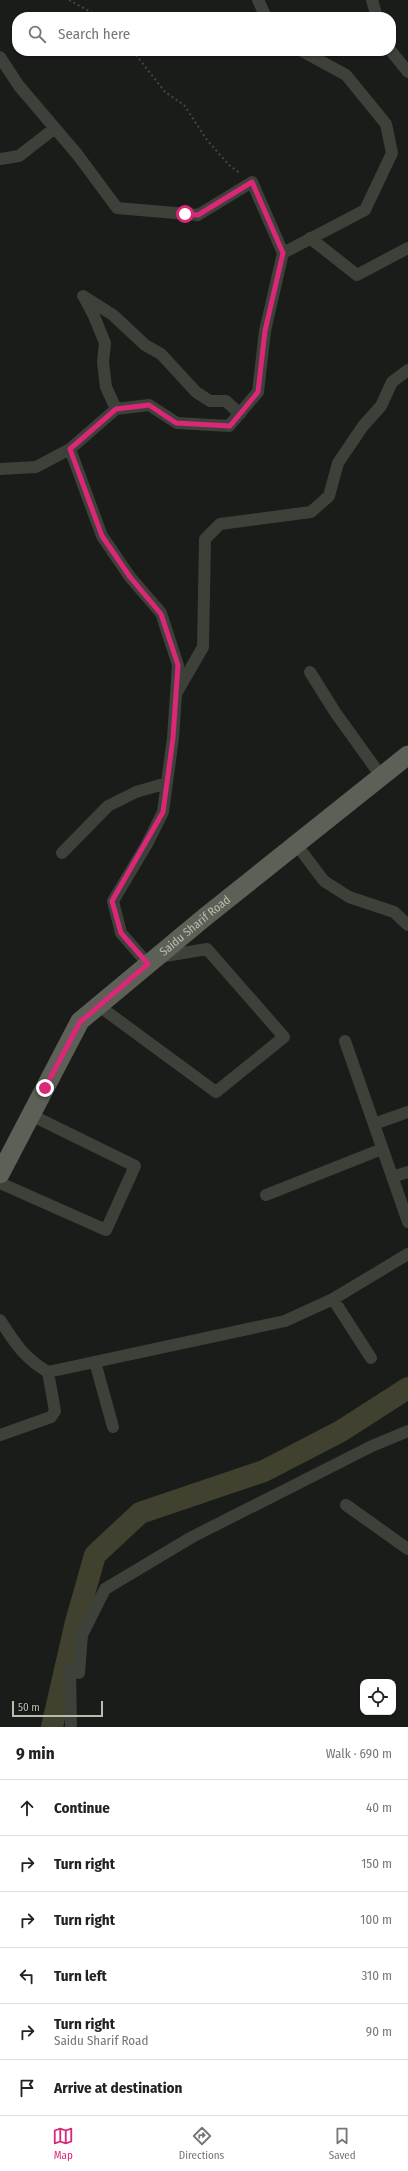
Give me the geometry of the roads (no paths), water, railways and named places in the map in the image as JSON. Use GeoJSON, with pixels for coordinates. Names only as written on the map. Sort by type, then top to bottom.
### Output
{"type":"FeatureCollection","features":[{"type":"Feature","properties":{"kind":"main road","name":"Saidu Sharif Road"},"geometry":{"type":"LineString","coordinates":[[0,1174],[80,1022],[152,961],[408,755]]}},
{"type":"Feature","properties":{"kind":"street"},"geometry":{"type":"LineString","coordinates":[[258,0],[264,12]]}},
{"type":"Feature","properties":{"kind":"street"},"geometry":{"type":"LineString","coordinates":[[372,0],[376,12]]}},
{"type":"Feature","properties":{"kind":"street"},"geometry":{"type":"LineString","coordinates":[[283,253],[365,210],[392,153],[386,124],[346,75],[311,56]]}},
{"type":"Feature","properties":{"kind":"street"},"geometry":{"type":"LineString","coordinates":[[395,56],[408,72]]}},
{"type":"Feature","properties":{"kind":"street"},"geometry":{"type":"LineString","coordinates":[[0,57],[19,86],[55,128],[117,208],[198,215],[252,182],[283,253],[265,331],[258,392],[230,426],[176,423],[149,405],[116,409],[70,449],[36,467],[0,469]]}},
{"type":"Feature","properties":{"kind":"street"},"geometry":{"type":"LineString","coordinates":[[0,159],[19,156],[55,128]]}},
{"type":"Feature","properties":{"kind":"street"},"geometry":{"type":"LineString","coordinates":[[310,238],[357,275],[408,248]]}},
{"type":"Feature","properties":{"kind":"street"},"geometry":{"type":"LineString","coordinates":[[116,409],[106,387],[103,362],[105,343],[94,316],[83,296],[113,315],[145,345],[161,354],[196,392],[210,401],[226,401],[240,414]]}},
{"type":"Feature","properties":{"kind":"street"},"geometry":{"type":"LineString","coordinates":[[176,695],[203,647],[205,539],[220,524],[311,512],[329,496],[338,463],[363,426],[381,406],[392,382],[408,370]]}},
{"type":"Feature","properties":{"kind":"street"},"geometry":{"type":"LineString","coordinates":[[70,449],[102,536],[130,577],[161,614],[178,665],[163,812],[112,901],[121,933],[152,961],[207,949],[284,1037],[216,1092],[99,1006]]}},
{"type":"Feature","properties":{"kind":"street"},"geometry":{"type":"LineString","coordinates":[[310,672],[335,712],[381,776]]}},
{"type":"Feature","properties":{"kind":"street"},"geometry":{"type":"LineString","coordinates":[[62,853],[108,806],[136,792],[167,783]]}},
{"type":"Feature","properties":{"kind":"street"},"geometry":{"type":"LineString","coordinates":[[296,844],[324,881],[348,897],[394,912],[408,925]]}},
{"type":"Feature","properties":{"kind":"street"},"geometry":{"type":"LineString","coordinates":[[345,1041],[408,1222]]}},
{"type":"Feature","properties":{"kind":"street"},"geometry":{"type":"LineString","coordinates":[[374,1124],[408,1112]]}},
{"type":"Feature","properties":{"kind":"street"},"geometry":{"type":"LineString","coordinates":[[0,1183],[106,1230],[135,1166],[31,1115]]}},
{"type":"Feature","properties":{"kind":"street"},"geometry":{"type":"LineString","coordinates":[[266,1195],[382,1149]]}},
{"type":"Feature","properties":{"kind":"street"},"geometry":{"type":"LineString","coordinates":[[392,1177],[408,1172]]}},
{"type":"Feature","properties":{"kind":"street"},"geometry":{"type":"LineString","coordinates":[[0,1320],[18,1349],[33,1363],[48,1372],[285,1321],[332,1299],[408,1254]]}},
{"type":"Feature","properties":{"kind":"street"},"geometry":{"type":"LineString","coordinates":[[332,1299],[371,1358]]}},
{"type":"Feature","properties":{"kind":"street"},"geometry":{"type":"LineString","coordinates":[[95,1362],[113,1427]]}},
{"type":"Feature","properties":{"kind":"street"},"geometry":{"type":"LineString","coordinates":[[0,1435],[51,1417],[55,1410],[48,1372]]}},
{"type":"Feature","properties":{"kind":"street"},"geometry":{"type":"LineString","coordinates":[[71,1727],[70,1671],[79,1673],[82,1635],[105,1589],[192,1537],[372,1446],[408,1431]]}},
{"type":"Feature","properties":{"kind":"street"},"geometry":{"type":"LineString","coordinates":[[346,1505],[408,1549]]}},
{"type":"Feature","properties":{"kind":"waterway"},"geometry":{"type":"LineString","coordinates":[[52,1727],[76,1622],[95,1555],[140,1513],[264,1471],[341,1431],[408,1388]]}}]}
